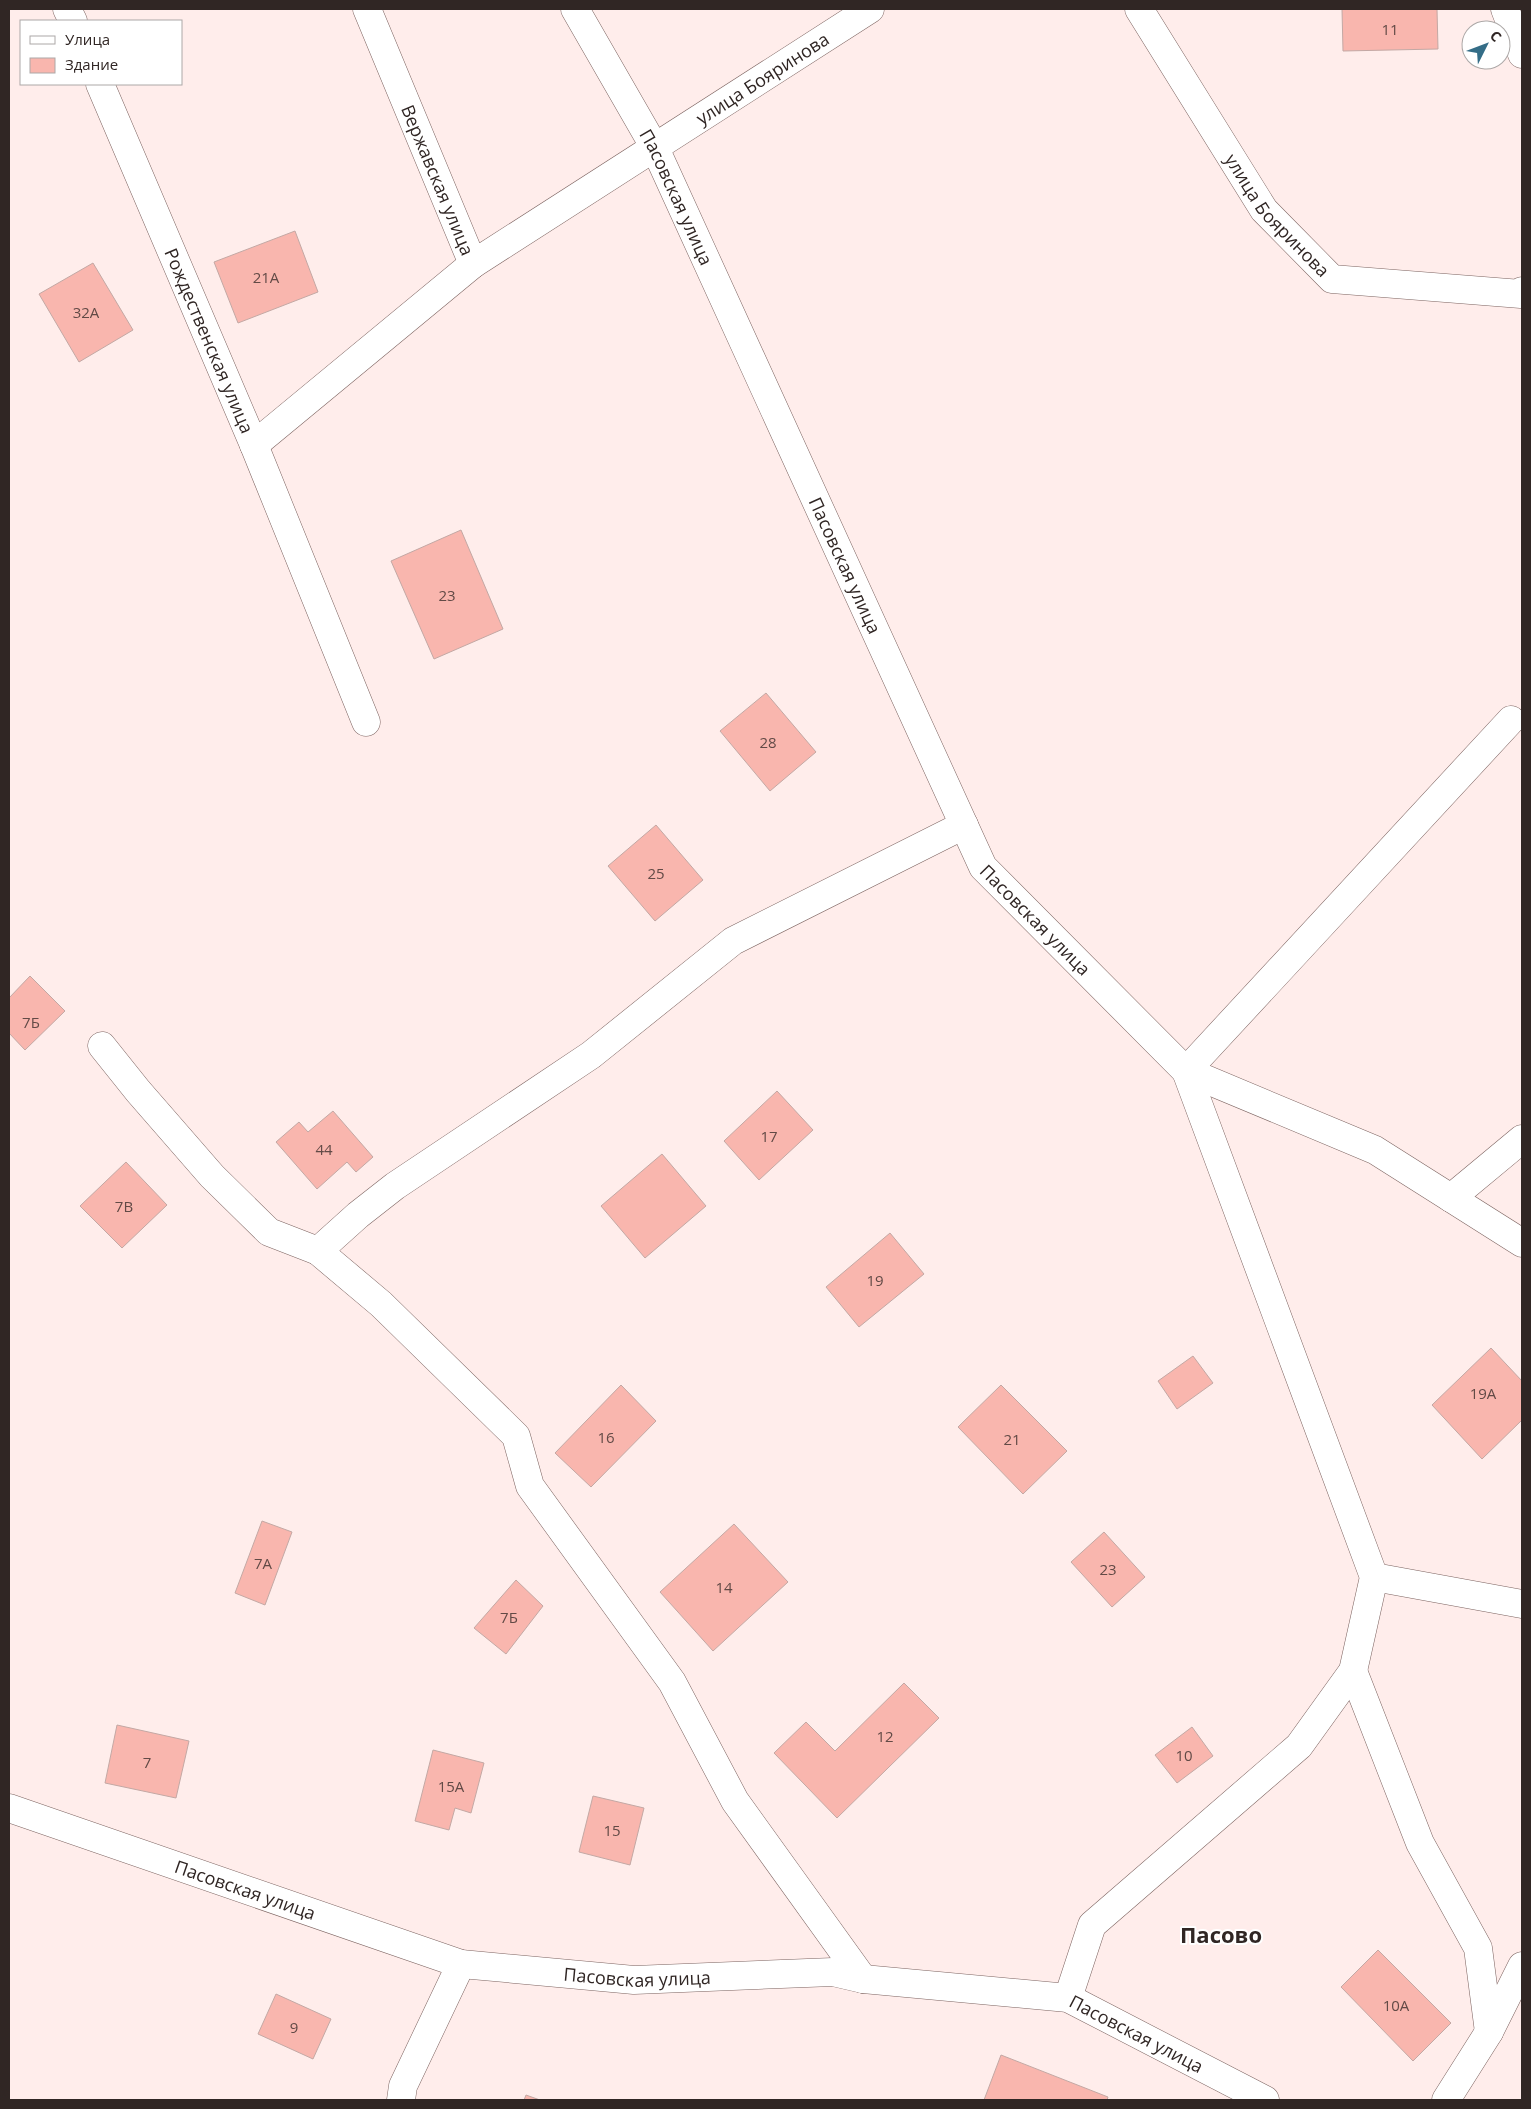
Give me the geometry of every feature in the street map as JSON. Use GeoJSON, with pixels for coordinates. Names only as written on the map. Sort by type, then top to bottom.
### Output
{"type":"FeatureCollection","features":[{"type":"Feature","properties":{"kind":"street","name":"Вержавская улица"},"geometry":{"type":"LineString","coordinates":[[367,9],[473,264],[655,148]]}},
{"type":"Feature","properties":{"kind":"street","name":"Пасовская улица"},"geometry":{"type":"LineString","coordinates":[[575,9],[655,148],[983,867],[1186,1071]]}},
{"type":"Feature","properties":{"kind":"street","name":"улица Бояринова"},"geometry":{"type":"LineString","coordinates":[[1139,9],[1264,210],[1332,279],[1522,293]]}},
{"type":"Feature","properties":{"kind":"street"},"geometry":{"type":"LineString","coordinates":[[1505,9],[1522,54]]}},
{"type":"Feature","properties":{"kind":"street","name":"улица Бояринова"},"geometry":{"type":"LineString","coordinates":[[655,148],[862,12]]}},
{"type":"Feature","properties":{"kind":"street","name":"Рождественская улица"},"geometry":{"type":"LineString","coordinates":[[100,85],[254,445],[473,264]]}},
{"type":"Feature","properties":{"kind":"street"},"geometry":{"type":"LineString","coordinates":[[254,445],[366,722]]}},
{"type":"Feature","properties":{"kind":"street"},"geometry":{"type":"LineString","coordinates":[[1186,1071],[1511,720]]}},
{"type":"Feature","properties":{"kind":"street"},"geometry":{"type":"LineString","coordinates":[[318,1251],[358,1215],[395,1186],[591,1055],[733,941],[964,825]]}},
{"type":"Feature","properties":{"kind":"street"},"geometry":{"type":"LineString","coordinates":[[102,1046],[138,1091],[212,1176],[262,1225],[270,1232],[318,1251],[381,1304],[516,1436],[530,1486],[672,1682],[735,1801],[863,1979]]}},
{"type":"Feature","properties":{"kind":"street"},"geometry":{"type":"LineString","coordinates":[[1186,1071],[1375,1150],[1522,1244]]}},
{"type":"Feature","properties":{"kind":"street"},"geometry":{"type":"LineString","coordinates":[[1068,1998],[1092,1925],[1299,1746],[1353,1671],[1374,1577],[1186,1071]]}},
{"type":"Feature","properties":{"kind":"street"},"geometry":{"type":"LineString","coordinates":[[1451,1198],[1522,1139]]}},
{"type":"Feature","properties":{"kind":"street"},"geometry":{"type":"LineString","coordinates":[[1374,1577],[1522,1604]]}},
{"type":"Feature","properties":{"kind":"street"},"geometry":{"type":"LineString","coordinates":[[1353,1671],[1420,1843],[1478,1948],[1489,2032]]}},
{"type":"Feature","properties":{"kind":"street","name":"Пасовская улица"},"geometry":{"type":"LineString","coordinates":[[9,1808],[461,1964],[634,1980],[833,1972],[863,1979],[1068,1998],[1265,2100]]}},
{"type":"Feature","properties":{"kind":"street"},"geometry":{"type":"LineString","coordinates":[[401,2100],[403,2086],[461,1964]]}},
{"type":"Feature","properties":{"kind":"street"},"geometry":{"type":"LineString","coordinates":[[1446,2100],[1489,2032],[1522,1966]]}},
{"type":"Feature","properties":{"kind":"building"},"geometry":{"type":"Polygon","coordinates":[[[1342,9],[1437,9],[1438,49],[1343,51],[1342,9]]]}},
{"type":"Feature","properties":{"kind":"building"},"geometry":{"type":"Polygon","coordinates":[[[295,231],[318,292],[238,323],[214,262],[295,231]]]}},
{"type":"Feature","properties":{"kind":"building"},"geometry":{"type":"Polygon","coordinates":[[[93,263],[133,330],[79,362],[39,294],[93,263]]]}},
{"type":"Feature","properties":{"kind":"building"},"geometry":{"type":"Polygon","coordinates":[[[461,530],[503,629],[434,659],[391,561],[461,530]]]}},
{"type":"Feature","properties":{"kind":"building"},"geometry":{"type":"Polygon","coordinates":[[[766,693],[816,752],[770,791],[720,731],[766,693]]]}},
{"type":"Feature","properties":{"kind":"building"},"geometry":{"type":"Polygon","coordinates":[[[656,825],[703,880],[655,921],[608,866],[656,825]]]}},
{"type":"Feature","properties":{"kind":"building"},"geometry":{"type":"Polygon","coordinates":[[[30,976],[65,1011],[25,1050],[9,1033],[9,998],[30,976]]]}},
{"type":"Feature","properties":{"kind":"building"},"geometry":{"type":"Polygon","coordinates":[[[777,1091],[813,1130],[759,1180],[724,1141],[777,1091]]]}},
{"type":"Feature","properties":{"kind":"building"},"geometry":{"type":"Polygon","coordinates":[[[333,1111],[373,1157],[356,1172],[347,1162],[317,1189],[276,1142],[299,1122],[308,1132],[333,1111]]]}},
{"type":"Feature","properties":{"kind":"building"},"geometry":{"type":"Polygon","coordinates":[[[662,1154],[706,1206],[645,1258],[601,1206],[662,1154]]]}},
{"type":"Feature","properties":{"kind":"building"},"geometry":{"type":"Polygon","coordinates":[[[126,1162],[167,1205],[122,1248],[80,1206],[126,1162]]]}},
{"type":"Feature","properties":{"kind":"building"},"geometry":{"type":"Polygon","coordinates":[[[890,1233],[924,1274],[859,1327],[826,1287],[890,1233]]]}},
{"type":"Feature","properties":{"kind":"building"},"geometry":{"type":"Polygon","coordinates":[[[1491,1348],[1522,1381],[1522,1420],[1482,1459],[1432,1405],[1491,1348]]]}},
{"type":"Feature","properties":{"kind":"building"},"geometry":{"type":"Polygon","coordinates":[[[1193,1356],[1213,1383],[1177,1409],[1158,1381],[1193,1356]]]}},
{"type":"Feature","properties":{"kind":"building"},"geometry":{"type":"Polygon","coordinates":[[[621,1385],[656,1421],[591,1487],[555,1453],[621,1385]]]}},
{"type":"Feature","properties":{"kind":"building"},"geometry":{"type":"Polygon","coordinates":[[[1001,1385],[1067,1451],[1023,1494],[958,1427],[1001,1385]]]}},
{"type":"Feature","properties":{"kind":"building"},"geometry":{"type":"Polygon","coordinates":[[[262,1521],[292,1532],[265,1605],[235,1593],[262,1521]]]}},
{"type":"Feature","properties":{"kind":"building"},"geometry":{"type":"Polygon","coordinates":[[[734,1524],[788,1582],[713,1651],[660,1592],[734,1524]]]}},
{"type":"Feature","properties":{"kind":"building"},"geometry":{"type":"Polygon","coordinates":[[[1104,1532],[1145,1577],[1112,1607],[1071,1562],[1104,1532]]]}},
{"type":"Feature","properties":{"kind":"building"},"geometry":{"type":"Polygon","coordinates":[[[516,1580],[543,1606],[506,1654],[474,1628],[516,1580]]]}},
{"type":"Feature","properties":{"kind":"building"},"geometry":{"type":"Polygon","coordinates":[[[904,1683],[939,1718],[837,1818],[774,1753],[806,1722],[835,1751],[904,1683]]]}},
{"type":"Feature","properties":{"kind":"building"},"geometry":{"type":"Polygon","coordinates":[[[117,1725],[189,1741],[176,1798],[105,1783],[117,1725]]]}},
{"type":"Feature","properties":{"kind":"building"},"geometry":{"type":"Polygon","coordinates":[[[1192,1727],[1213,1756],[1177,1783],[1155,1755],[1192,1727]]]}},
{"type":"Feature","properties":{"kind":"building"},"geometry":{"type":"Polygon","coordinates":[[[433,1750],[484,1763],[471,1813],[455,1808],[449,1830],[415,1821],[433,1750]]]}},
{"type":"Feature","properties":{"kind":"building"},"geometry":{"type":"Polygon","coordinates":[[[593,1796],[644,1808],[630,1865],[579,1852],[593,1796]]]}},
{"type":"Feature","properties":{"kind":"building"},"geometry":{"type":"Polygon","coordinates":[[[1378,1950],[1451,2023],[1413,2061],[1341,1987],[1378,1950]]]}},
{"type":"Feature","properties":{"kind":"building"},"geometry":{"type":"Polygon","coordinates":[[[276,1994],[331,2019],[313,2059],[258,2034],[276,1994]]]}},
{"type":"Feature","properties":{"kind":"building"},"geometry":{"type":"Polygon","coordinates":[[[1001,2055],[1108,2097],[1107,2100],[984,2100],[1001,2055]]]}},
{"type":"Feature","properties":{"kind":"building"},"geometry":{"type":"Polygon","coordinates":[[[526,2095],[540,2100],[524,2100],[526,2095]]]}},
{"type":"Feature","properties":{"kind":"district","name":"Пасово"},"geometry":{"type":"Point","coordinates":[1221,1934]}}]}
